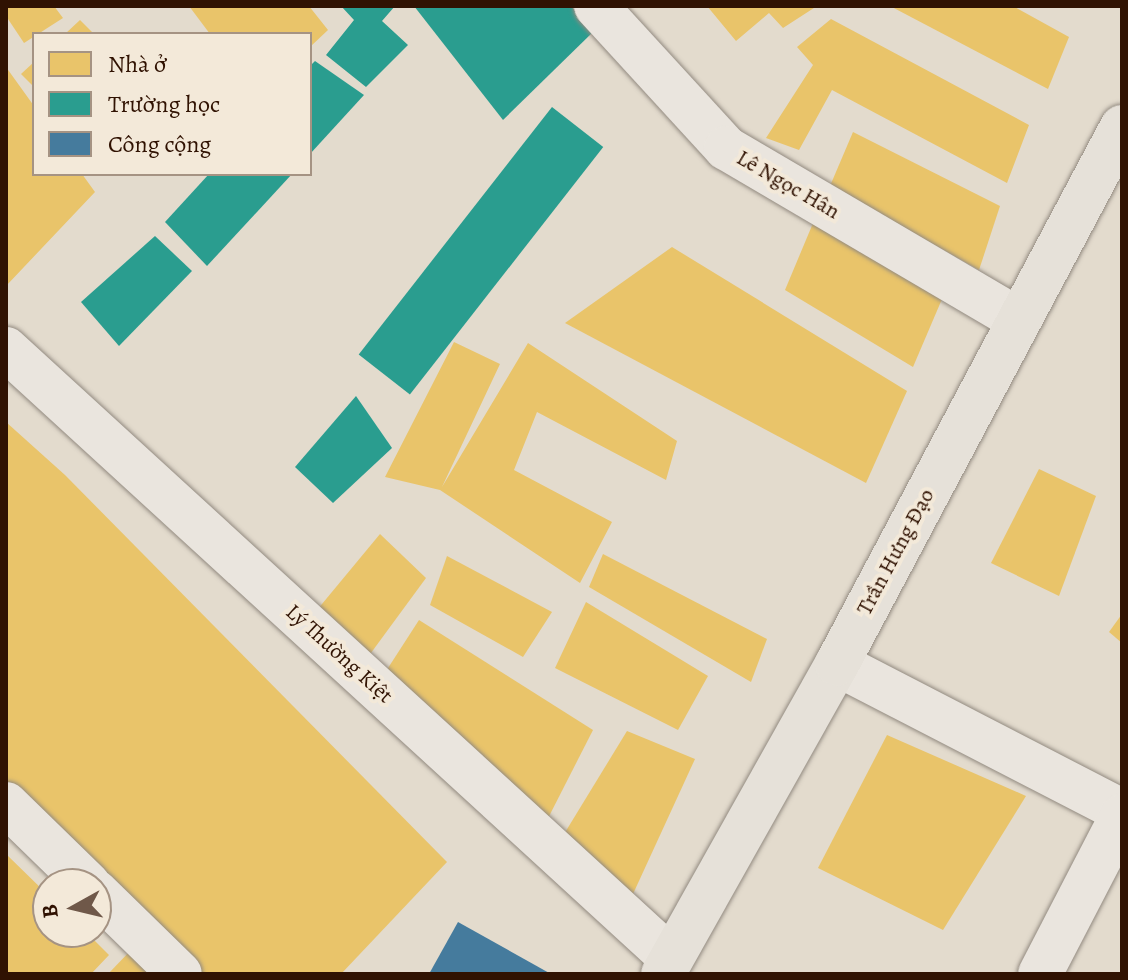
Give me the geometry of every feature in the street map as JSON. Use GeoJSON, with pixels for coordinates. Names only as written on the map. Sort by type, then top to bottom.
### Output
{"type":"FeatureCollection","features":[{"type":"Feature","properties":{"kind":"highway","name":"Trần Hưng Đạo"},"geometry":{"type":"LineString","coordinates":[[667,966],[837,664],[1017,319],[1122,127]]}},
{"type":"Feature","properties":{"kind":"street","name":"Lê Ngọc Hân"},"geometry":{"type":"LineString","coordinates":[[596,6],[726,148],[1017,319]]}},
{"type":"Feature","properties":{"kind":"street","name":"Lý Thường Kiệt"},"geometry":{"type":"LineString","coordinates":[[6,349],[667,966]]}},
{"type":"Feature","properties":{"kind":"street"},"geometry":{"type":"LineString","coordinates":[[837,664],[1122,814],[1040,974]]}},
{"type":"Feature","properties":{"kind":"street"},"geometry":{"type":"LineString","coordinates":[[6,804],[72,868]]}},
{"type":"Feature","properties":{"kind":"street"},"geometry":{"type":"LineString","coordinates":[[112,908],[180,974]]}},
{"type":"Feature","properties":{"kind":"building: Nhà ở"},"geometry":{"type":"Polygon","coordinates":[[[6,6],[54,6],[63,18],[41,32],[32,32],[32,38],[24,43],[6,16],[6,6]]]}},
{"type":"Feature","properties":{"kind":"building: Nhà ở"},"geometry":{"type":"Polygon","coordinates":[[[189,6],[309,6],[328,30],[312,45],[312,32],[208,32],[189,6]]]}},
{"type":"Feature","properties":{"kind":"building: Nhà ở"},"geometry":{"type":"Polygon","coordinates":[[[707,6],[817,6],[783,28],[769,13],[736,41],[707,6]]]}},
{"type":"Feature","properties":{"kind":"building: Nhà ở"},"geometry":{"type":"Polygon","coordinates":[[[890,6],[1013,6],[1069,37],[1048,89],[890,6]]]}},
{"type":"Feature","properties":{"kind":"building: Nhà ở"},"geometry":{"type":"Polygon","coordinates":[[[831,19],[1029,125],[1007,183],[832,90],[799,150],[766,138],[813,65],[797,47],[831,19]]]}},
{"type":"Feature","properties":{"kind":"building: Nhà ở"},"geometry":{"type":"Polygon","coordinates":[[[80,20],[92,32],[67,32],[80,20]]]}},
{"type":"Feature","properties":{"kind":"building: Nhà ở"},"geometry":{"type":"Polygon","coordinates":[[[32,64],[32,85],[21,74],[32,64]]]}},
{"type":"Feature","properties":{"kind":"building: Nhà ở"},"geometry":{"type":"Polygon","coordinates":[[[6,67],[32,103],[32,176],[83,176],[95,192],[6,286],[6,67]]]}},
{"type":"Feature","properties":{"kind":"building: Nhà ở"},"geometry":{"type":"Polygon","coordinates":[[[853,132],[1000,206],[979,270],[830,186],[853,132]]]}},
{"type":"Feature","properties":{"kind":"building: Nhà ở"},"geometry":{"type":"Polygon","coordinates":[[[816,216],[948,285],[913,367],[785,290],[816,216]]]}},
{"type":"Feature","properties":{"kind":"building: Nhà ở"},"geometry":{"type":"Polygon","coordinates":[[[672,247],[907,391],[866,483],[565,323],[672,247]]]}},
{"type":"Feature","properties":{"kind":"building: Nhà ở"},"geometry":{"type":"Polygon","coordinates":[[[454,342],[500,364],[442,487],[528,343],[677,441],[666,480],[537,412],[514,470],[612,522],[580,583],[440,490],[385,477],[454,342]]]}},
{"type":"Feature","properties":{"kind":"building: Nhà ở"},"geometry":{"type":"Polygon","coordinates":[[[6,422],[65,475],[447,862],[341,974],[198,974],[112,891],[112,868],[88,868],[6,789],[6,422]]]}},
{"type":"Feature","properties":{"kind":"building: Nhà ở"},"geometry":{"type":"Polygon","coordinates":[[[1039,469],[1096,496],[1059,596],[991,563],[1039,469]]]}},
{"type":"Feature","properties":{"kind":"building: Nhà ở"},"geometry":{"type":"Polygon","coordinates":[[[380,534],[426,578],[368,657],[317,610],[380,534]]]}},
{"type":"Feature","properties":{"kind":"building: Nhà ở"},"geometry":{"type":"Polygon","coordinates":[[[603,554],[767,639],[751,682],[589,587],[603,554]]]}},
{"type":"Feature","properties":{"kind":"building: Nhà ở"},"geometry":{"type":"Polygon","coordinates":[[[447,556],[552,612],[523,657],[430,605],[447,556]]]}},
{"type":"Feature","properties":{"kind":"building: Nhà ở"},"geometry":{"type":"Polygon","coordinates":[[[586,602],[708,676],[678,730],[555,668],[586,602]]]}},
{"type":"Feature","properties":{"kind":"building: Nhà ở"},"geometry":{"type":"Polygon","coordinates":[[[1122,614],[1122,643],[1109,632],[1122,614]]]}},
{"type":"Feature","properties":{"kind":"building: Nhà ở"},"geometry":{"type":"Polygon","coordinates":[[[419,620],[593,730],[541,832],[379,682],[419,620]]]}},
{"type":"Feature","properties":{"kind":"building: Nhà ở"},"geometry":{"type":"Polygon","coordinates":[[[627,731],[695,759],[633,894],[561,839],[627,731]]]}},
{"type":"Feature","properties":{"kind":"building: Nhà ở"},"geometry":{"type":"Polygon","coordinates":[[[887,735],[1026,796],[943,930],[818,868],[887,735]]]}},
{"type":"Feature","properties":{"kind":"building: Nhà ở"},"geometry":{"type":"Polygon","coordinates":[[[6,854],[32,879],[32,948],[102,948],[109,955],[91,974],[6,974],[6,854]]]}},
{"type":"Feature","properties":{"kind":"building: Nhà ở"},"geometry":{"type":"Polygon","coordinates":[[[133,948],[159,974],[108,974],[133,948]]]}},
{"type":"Feature","properties":{"kind":"building: Trường học"},"geometry":{"type":"Polygon","coordinates":[[[341,6],[395,6],[382,21],[408,45],[366,87],[326,55],[354,20],[341,6]]]}},
{"type":"Feature","properties":{"kind":"building: Trường học"},"geometry":{"type":"Polygon","coordinates":[[[414,6],[571,6],[593,32],[503,120],[414,6]]]}},
{"type":"Feature","properties":{"kind":"building: Trường học"},"geometry":{"type":"Polygon","coordinates":[[[315,61],[364,95],[312,152],[312,64],[315,61]]]}},
{"type":"Feature","properties":{"kind":"building: Trường học"},"geometry":{"type":"Polygon","coordinates":[[[552,107],[603,147],[410,394],[359,354],[552,107]]]}},
{"type":"Feature","properties":{"kind":"building: Trường học"},"geometry":{"type":"Polygon","coordinates":[[[207,176],[290,176],[207,266],[165,222],[207,176]]]}},
{"type":"Feature","properties":{"kind":"building: Trường học"},"geometry":{"type":"Polygon","coordinates":[[[155,236],[192,271],[119,346],[81,302],[155,236]]]}},
{"type":"Feature","properties":{"kind":"building: Trường học"},"geometry":{"type":"Polygon","coordinates":[[[356,396],[392,448],[333,503],[295,467],[356,396]]]}},
{"type":"Feature","properties":{"kind":"building: Công cộng"},"geometry":{"type":"Polygon","coordinates":[[[458,922],[551,974],[429,974],[458,922]]]}}]}
